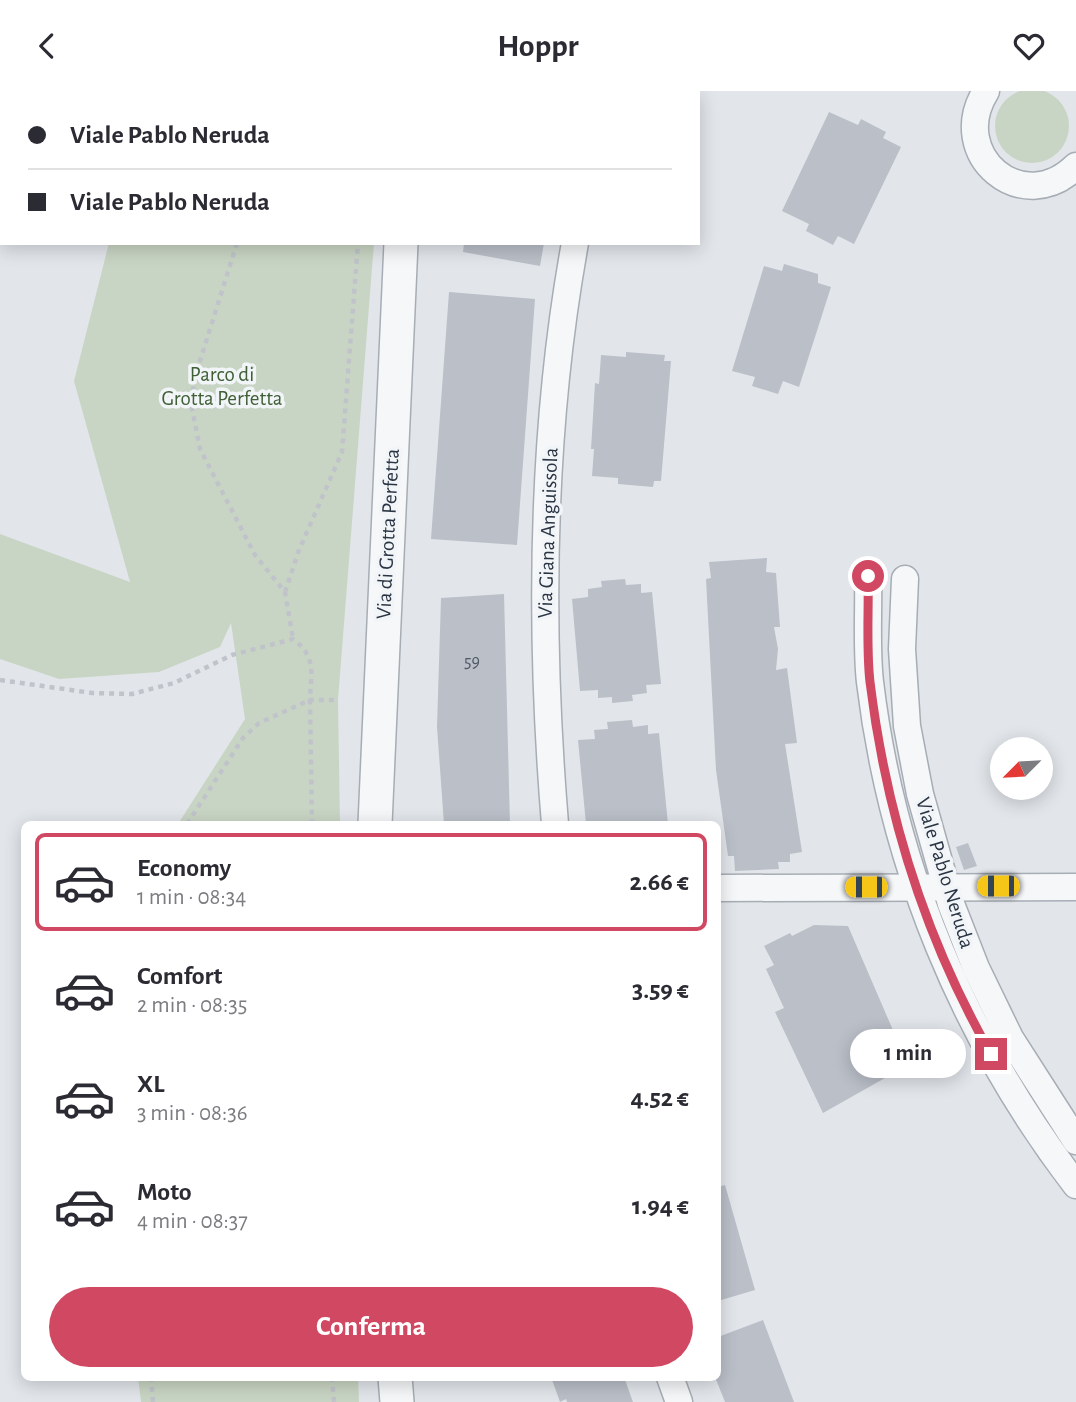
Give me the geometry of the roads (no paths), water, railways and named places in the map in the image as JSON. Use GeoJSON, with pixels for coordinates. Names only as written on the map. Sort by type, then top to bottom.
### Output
{"type":"FeatureCollection","features":[{"type":"Feature","properties":{"kind":"street"},"geometry":{"type":"LineString","coordinates":[[986,91],[979,102],[974,130],[976,144],[991,168],[1015,183],[1029,186],[1057,181],[1074,172]]}},
{"type":"Feature","properties":{"kind":"street","name":"Via di Grotta Perfetta"},"geometry":{"type":"LineString","coordinates":[[375,821],[401,245]]}},
{"type":"Feature","properties":{"kind":"street","name":"Via Giana Anguissola"},"geometry":{"type":"LineString","coordinates":[[555,821],[548,724],[545,567],[556,373],[575,245]]}},
{"type":"Feature","properties":{"kind":"street","name":"Viale Pablo Neruda"},"geometry":{"type":"LineString","coordinates":[[868,576],[870,683],[896,823],[916,886],[940,955],[979,1033],[1029,1118],[1076,1185]]}},
{"type":"Feature","properties":{"kind":"street","name":"Viale Pablo Neruda"},"geometry":{"type":"LineString","coordinates":[[905,579],[902,649],[907,726],[920,795],[946,886],[976,968],[1010,1038],[1076,1141]]}},
{"type":"Feature","properties":{"kind":"street"},"geometry":{"type":"LineString","coordinates":[[721,888],[1076,887]]}},
{"type":"Feature","properties":{"kind":"street"},"geometry":{"type":"LineString","coordinates":[[396,1381],[397,1402]]}},
{"type":"Feature","properties":{"kind":"street"},"geometry":{"type":"LineString","coordinates":[[671,1381],[679,1402]]}},
{"type":"Feature","properties":{"kind":"park label","name":"Parco di Grotta Perfetta"},"geometry":{"type":"Point","coordinates":[222,386]}}]}
